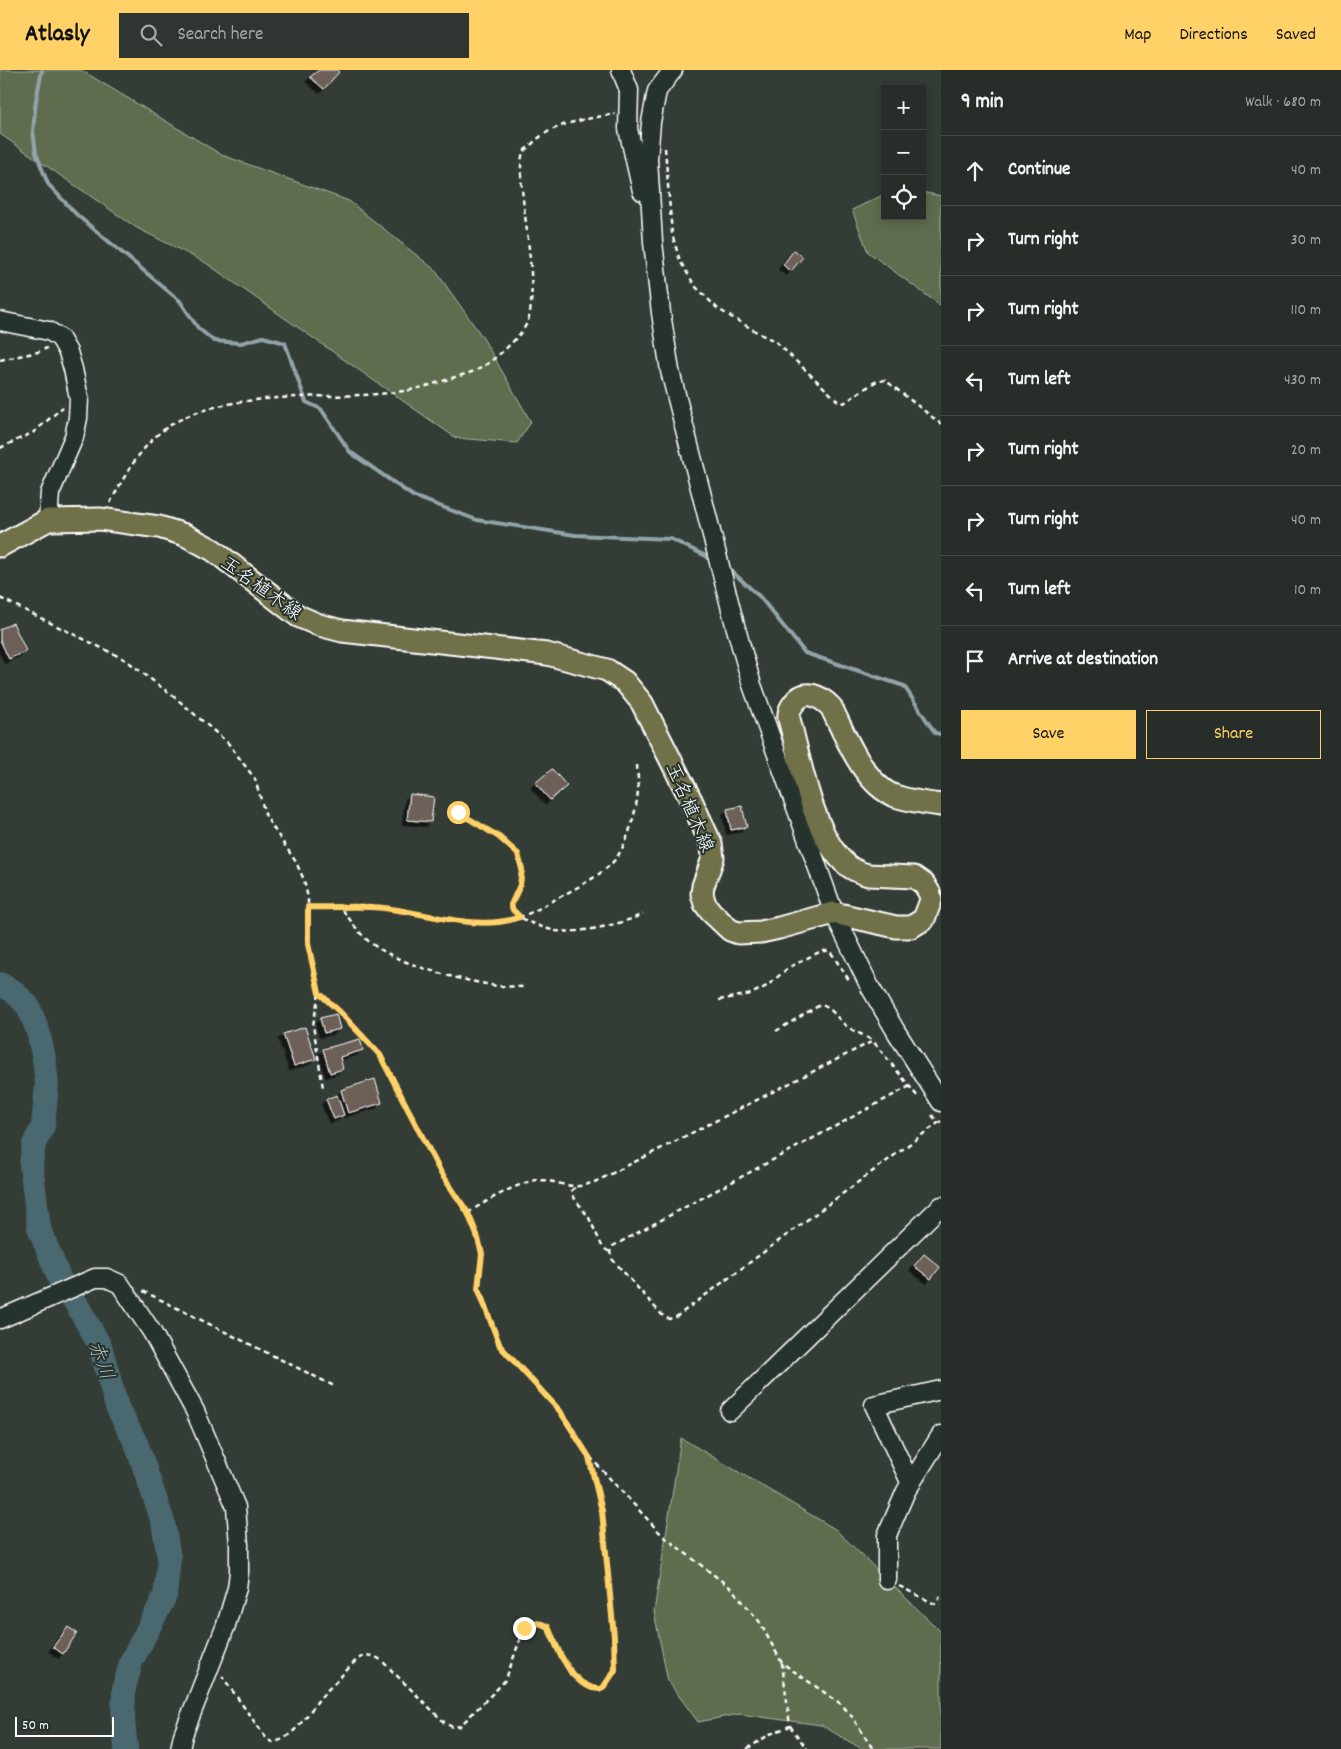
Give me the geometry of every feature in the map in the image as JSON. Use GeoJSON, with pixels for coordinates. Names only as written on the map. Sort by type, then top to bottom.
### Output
{"type":"FeatureCollection","features":[{"type":"Feature","properties":{"kind":"main road","name":"玉名植木線"},"geometry":{"type":"LineString","coordinates":[[0,546],[48,520],[100,519],[159,527],[186,535],[213,550],[298,616],[319,625],[342,631],[547,654],[607,670],[625,682],[642,703],[692,802],[711,844],[713,858],[703,886],[702,894],[705,904],[722,924],[738,933],[779,928],[834,913],[896,927],[911,927],[924,918],[930,906],[930,894],[924,884],[914,878],[868,875],[854,870],[846,865],[829,842],[818,821],[789,719],[790,710],[799,697],[808,694],[818,696],[828,704],[866,772],[886,792],[904,799],[941,805]]}},
{"type":"Feature","properties":{"kind":"street"},"geometry":{"type":"LineString","coordinates":[[621,70],[629,90],[628,130],[653,242]]}},
{"type":"Feature","properties":{"kind":"street"},"geometry":{"type":"LineString","coordinates":[[673,70],[657,91],[650,122],[648,159],[653,242],[670,370],[752,685],[834,913],[870,987],[934,1105]]}},
{"type":"Feature","properties":{"kind":"street"},"geometry":{"type":"LineString","coordinates":[[0,321],[49,331],[60,338],[68,352],[79,398],[78,418],[74,436],[50,493],[48,520]]}},
{"type":"Feature","properties":{"kind":"street"},"geometry":{"type":"LineString","coordinates":[[730,1411],[941,1206]]}},
{"type":"Feature","properties":{"kind":"street"},"geometry":{"type":"LineString","coordinates":[[0,1319],[95,1278],[107,1278],[120,1284],[148,1325],[195,1411],[236,1507],[239,1545],[238,1580],[226,1625],[186,1726],[180,1749]]}},
{"type":"Feature","properties":{"kind":"street"},"geometry":{"type":"LineString","coordinates":[[910,1484],[874,1405],[941,1390]]}},
{"type":"Feature","properties":{"kind":"street"},"geometry":{"type":"LineString","coordinates":[[887,1580],[887,1534],[910,1484],[941,1435]]}},
{"type":"Feature","properties":{"kind":"path"},"geometry":{"type":"LineString","coordinates":[[100,519],[132,464],[153,438],[175,423],[199,411],[221,404],[304,396],[343,396],[397,392],[428,386],[480,368],[492,360],[520,333],[528,322],[531,298],[531,270],[521,179],[523,153],[540,135],[578,120],[628,112]]}},
{"type":"Feature","properties":{"kind":"path"},"geometry":{"type":"LineString","coordinates":[[665,144],[672,234],[680,261],[695,286],[718,310],[775,341],[838,401],[844,403],[875,382],[885,380],[941,424]]}},
{"type":"Feature","properties":{"kind":"path"},"geometry":{"type":"LineString","coordinates":[[0,360],[38,352],[60,338]]}},
{"type":"Feature","properties":{"kind":"path"},"geometry":{"type":"LineString","coordinates":[[0,448],[34,432],[68,403],[79,398]]}},
{"type":"Feature","properties":{"kind":"path"},"geometry":{"type":"LineString","coordinates":[[0,598],[126,660],[178,700],[228,743],[255,779],[266,817],[296,862],[304,880],[308,898],[308,944],[319,993],[313,1025],[323,1088]]}},
{"type":"Feature","properties":{"kind":"path"},"geometry":{"type":"LineString","coordinates":[[308,907],[341,908],[350,906],[384,908],[454,920],[489,922],[507,922],[520,917],[598,875],[615,860],[624,846],[632,820],[638,790],[637,764]]}},
{"type":"Feature","properties":{"kind":"path"},"geometry":{"type":"LineString","coordinates":[[458,812],[499,837],[518,854],[522,869],[520,885],[511,905],[520,917],[533,924],[556,931],[572,931],[614,925],[643,914]]}},
{"type":"Feature","properties":{"kind":"path"},"geometry":{"type":"LineString","coordinates":[[341,908],[366,939],[393,956],[449,976],[487,985],[524,987]]}},
{"type":"Feature","properties":{"kind":"path"},"geometry":{"type":"LineString","coordinates":[[719,1000],[751,994],[767,986],[788,968],[821,951],[830,951],[853,987],[860,990],[870,987]]}},
{"type":"Feature","properties":{"kind":"path"},"geometry":{"type":"LineString","coordinates":[[319,993],[340,1012],[380,1055],[441,1173],[468,1213],[482,1254],[478,1288],[500,1346],[560,1411],[589,1457],[662,1535],[732,1589],[759,1621],[782,1663],[790,1726],[807,1749]]}},
{"type":"Feature","properties":{"kind":"path"},"geometry":{"type":"LineString","coordinates":[[776,1031],[820,1005],[826,1006],[848,1027],[873,1041],[921,1101]]}},
{"type":"Feature","properties":{"kind":"path"},"geometry":{"type":"LineString","coordinates":[[468,1213],[478,1206],[525,1183],[536,1180],[548,1180],[576,1187],[597,1181],[873,1041]]}},
{"type":"Feature","properties":{"kind":"path"},"geometry":{"type":"LineString","coordinates":[[910,1086],[613,1246],[610,1252],[612,1259],[662,1315],[669,1319],[676,1317],[940,1122],[934,1105]]}},
{"type":"Feature","properties":{"kind":"path"},"geometry":{"type":"LineString","coordinates":[[576,1187],[572,1190],[573,1196],[589,1218],[603,1248],[610,1252]]}},
{"type":"Feature","properties":{"kind":"path"},"geometry":{"type":"LineString","coordinates":[[120,1284],[125,1282],[136,1287],[334,1386]]}},
{"type":"Feature","properties":{"kind":"path"},"geometry":{"type":"LineString","coordinates":[[213,1661],[263,1734],[272,1742],[284,1738],[302,1722],[321,1698],[355,1662],[369,1655],[381,1660],[446,1724],[453,1727],[460,1726],[506,1679],[510,1662],[524,1628],[529,1623],[542,1624],[548,1627],[561,1656],[572,1674],[582,1683],[592,1688],[603,1688],[615,1670],[614,1637],[602,1511],[589,1457]]}},
{"type":"Feature","properties":{"kind":"path"},"geometry":{"type":"LineString","coordinates":[[887,1580],[935,1604],[941,1595]]}},
{"type":"Feature","properties":{"kind":"path"},"geometry":{"type":"LineString","coordinates":[[782,1663],[841,1704],[850,1714],[873,1749]]}},
{"type":"Feature","properties":{"kind":"path"},"geometry":{"type":"LineString","coordinates":[[746,1749],[770,1734],[790,1726]]}},
{"type":"Feature","properties":{"kind":"green space"},"geometry":{"type":"Polygon","coordinates":[[[0,70],[81,70],[222,155],[349,201],[435,270],[483,338],[531,422],[517,443],[456,438],[206,263],[137,228],[0,134],[0,70]]]}},
{"type":"Feature","properties":{"kind":"green space"},"geometry":{"type":"Polygon","coordinates":[[[926,193],[941,196],[941,306],[868,252],[852,210],[881,196],[881,220],[926,220],[926,193]]]}},
{"type":"Feature","properties":{"kind":"green space"},"geometry":{"type":"Polygon","coordinates":[[[681,1438],[835,1529],[941,1632],[941,1749],[862,1749],[821,1725],[739,1714],[698,1722],[668,1681],[654,1612],[681,1438]]]}},
{"type":"Feature","properties":{"kind":"building"},"geometry":{"type":"Polygon","coordinates":[[[319,70],[337,70],[339,72],[324,89],[310,77],[319,70]]]}},
{"type":"Feature","properties":{"kind":"building"},"geometry":{"type":"Polygon","coordinates":[[[794,250],[803,257],[791,271],[783,265],[794,250]]]}},
{"type":"Feature","properties":{"kind":"building"},"geometry":{"type":"Polygon","coordinates":[[[13,623],[26,651],[9,659],[0,640],[0,629],[13,623]]]}},
{"type":"Feature","properties":{"kind":"building"},"geometry":{"type":"Polygon","coordinates":[[[552,769],[567,786],[550,800],[535,783],[552,769]]]}},
{"type":"Feature","properties":{"kind":"building"},"geometry":{"type":"Polygon","coordinates":[[[410,794],[434,797],[431,822],[407,820],[410,794]]]}},
{"type":"Feature","properties":{"kind":"building"},"geometry":{"type":"Polygon","coordinates":[[[742,806],[747,827],[731,830],[727,809],[742,806]]]}},
{"type":"Feature","properties":{"kind":"building"},"geometry":{"type":"Polygon","coordinates":[[[336,1014],[340,1029],[324,1033],[320,1018],[336,1014]]]}},
{"type":"Feature","properties":{"kind":"building"},"geometry":{"type":"Polygon","coordinates":[[[305,1027],[316,1059],[294,1066],[283,1034],[305,1027]]]}},
{"type":"Feature","properties":{"kind":"building"},"geometry":{"type":"Polygon","coordinates":[[[360,1039],[363,1050],[340,1057],[343,1069],[330,1073],[323,1049],[360,1039]]]}},
{"type":"Feature","properties":{"kind":"building"},"geometry":{"type":"Polygon","coordinates":[[[375,1079],[382,1103],[348,1113],[341,1090],[375,1079]]]}},
{"type":"Feature","properties":{"kind":"building"},"geometry":{"type":"Polygon","coordinates":[[[337,1095],[344,1115],[334,1119],[326,1099],[337,1095]]]}},
{"type":"Feature","properties":{"kind":"building"},"geometry":{"type":"Polygon","coordinates":[[[924,1254],[940,1267],[931,1279],[914,1266],[924,1254]]]}},
{"type":"Feature","properties":{"kind":"building"},"geometry":{"type":"Polygon","coordinates":[[[68,1627],[77,1633],[63,1654],[53,1647],[68,1627]]]}},
{"type":"Feature","properties":{"kind":"waterway"},"geometry":{"type":"LineString","coordinates":[[42,70],[36,100],[33,131],[36,153],[48,184],[77,215],[180,301],[198,328],[214,341],[241,343],[263,337],[285,343],[306,402],[321,409],[350,452],[413,496],[477,520],[575,535],[671,539],[712,559]]}},
{"type":"Feature","properties":{"kind":"waterway"},"geometry":{"type":"LineString","coordinates":[[727,567],[760,597],[805,653],[904,686],[935,733],[941,734]]}},
{"type":"Feature","properties":{"kind":"waterway","name":"赤川"},"geometry":{"type":"LineString","coordinates":[[0,984],[13,991],[28,1006],[38,1031],[44,1059],[47,1084],[43,1126],[34,1144],[31,1164],[39,1228],[60,1280],[76,1303],[100,1346],[117,1407],[136,1443],[163,1522],[169,1558],[165,1596],[131,1662],[124,1688],[123,1720],[126,1749]]}},
{"type":"Feature","properties":{"kind":"route"},"geometry":{"type":"LineString","coordinates":[[458,812],[499,837],[518,854],[522,869],[520,885],[511,905],[520,917],[507,922],[489,922],[454,920],[384,908],[350,906],[341,908],[308,907],[308,944],[319,993],[340,1012],[380,1055],[441,1173],[468,1213],[482,1254],[478,1288],[500,1346],[560,1411],[589,1457],[602,1511],[614,1637],[615,1670],[603,1688],[592,1688],[582,1683],[572,1674],[561,1656],[548,1627],[542,1624],[529,1623],[524,1628]]}}]}
